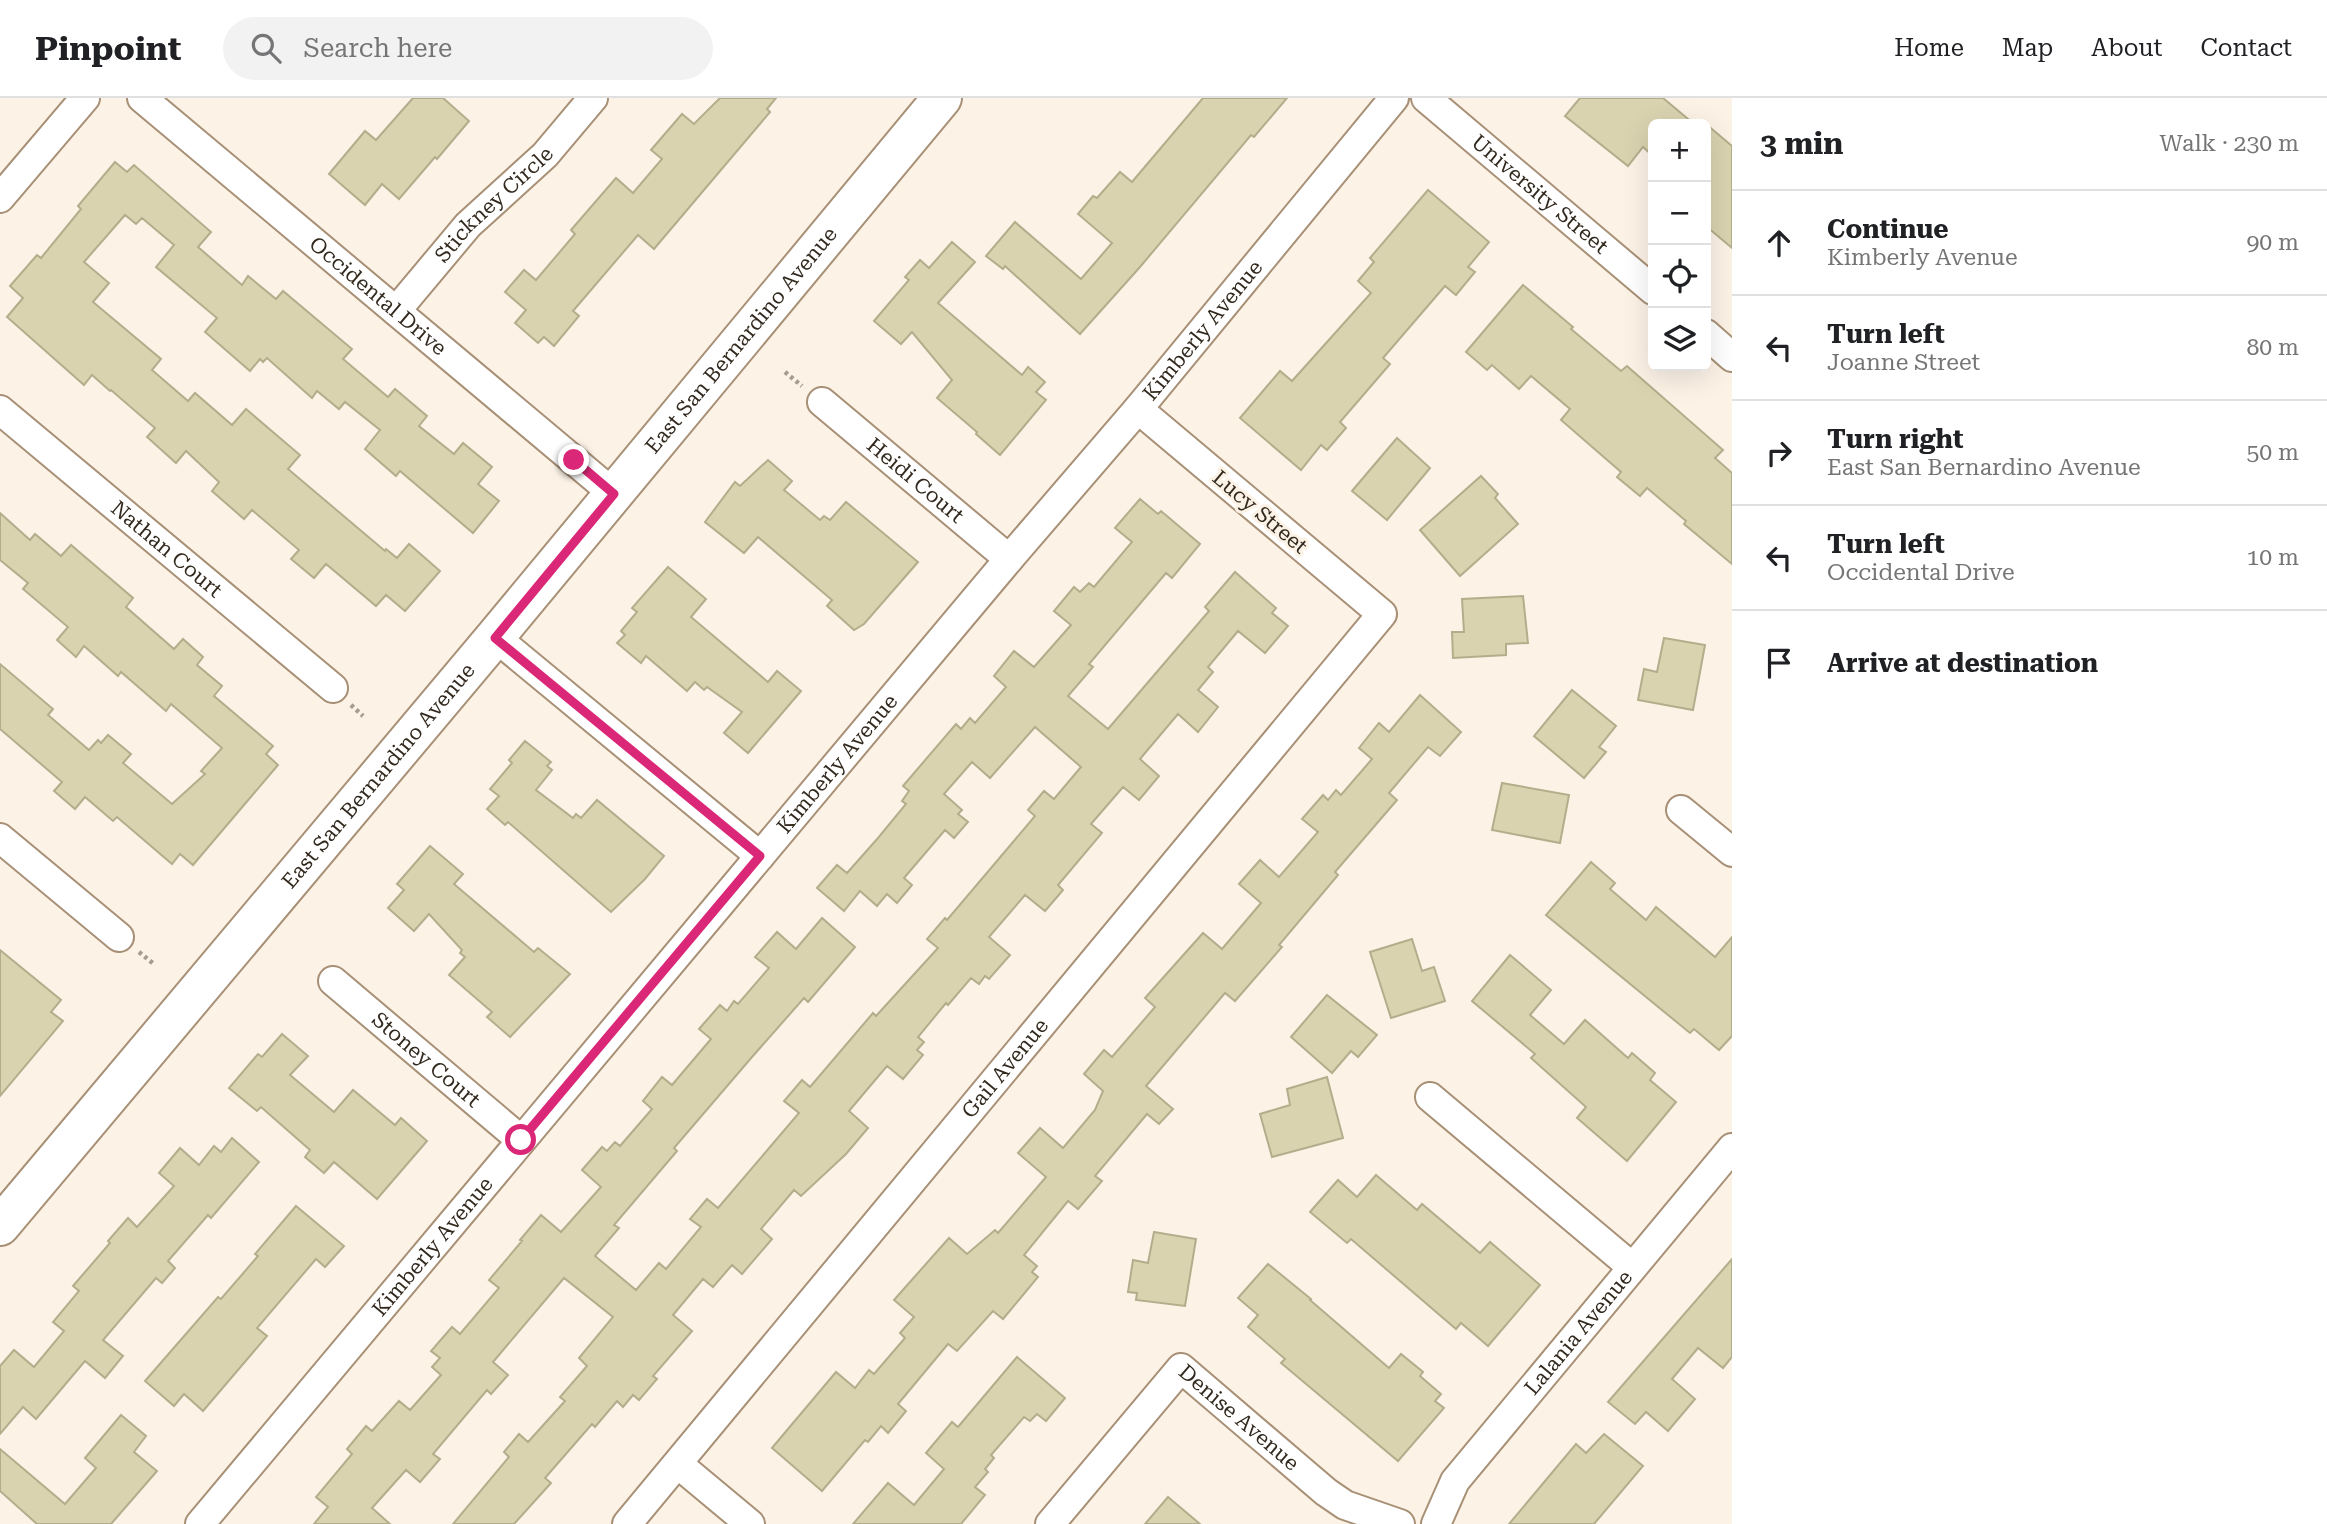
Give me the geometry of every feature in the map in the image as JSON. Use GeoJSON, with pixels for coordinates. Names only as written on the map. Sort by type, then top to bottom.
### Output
{"type":"FeatureCollection","features":[{"type":"Feature","properties":{"kind":"street"},"geometry":{"type":"LineString","coordinates":[[0,198],[85,98]]}},
{"type":"Feature","properties":{"kind":"street","name":"Occidental Drive"},"geometry":{"type":"LineString","coordinates":[[142,98],[614,494]]}},
{"type":"Feature","properties":{"kind":"street","name":"Stickney Circle"},"geometry":{"type":"LineString","coordinates":[[396,311],[468,225],[545,155],[593,98]]}},
{"type":"Feature","properties":{"kind":"street","name":"East San Bernardino Avenue"},"geometry":{"type":"LineString","coordinates":[[0,1226],[495,638],[942,98]]}},
{"type":"Feature","properties":{"kind":"street","name":"Kimberly Avenue"},"geometry":{"type":"LineString","coordinates":[[200,1524],[1009,559],[1138,409],[1394,98]]}},
{"type":"Feature","properties":{"kind":"street","name":"University Street"},"geometry":{"type":"LineString","coordinates":[[1426,98],[1648,286]]}},
{"type":"Feature","properties":{"kind":"street"},"geometry":{"type":"LineString","coordinates":[[1711,338],[1732,357]]}},
{"type":"Feature","properties":{"kind":"street","name":"Heidi Court"},"geometry":{"type":"LineString","coordinates":[[822,402],[1009,559]]}},
{"type":"Feature","properties":{"kind":"street","name":"Lucy Street"},"geometry":{"type":"LineString","coordinates":[[1138,409],[1382,614]]}},
{"type":"Feature","properties":{"kind":"street","name":"Nathan Court"},"geometry":{"type":"LineString","coordinates":[[0,410],[333,688]]}},
{"type":"Feature","properties":{"kind":"street","name":"Gail Avenue"},"geometry":{"type":"LineString","coordinates":[[627,1524],[1382,614]]}},
{"type":"Feature","properties":{"kind":"street"},"geometry":{"type":"LineString","coordinates":[[495,638],[760,856]]}},
{"type":"Feature","properties":{"kind":"street"},"geometry":{"type":"LineString","coordinates":[[1681,810],[1732,852]]}},
{"type":"Feature","properties":{"kind":"street"},"geometry":{"type":"LineString","coordinates":[[0,838],[119,937]]}},
{"type":"Feature","properties":{"kind":"street","name":"Stoney Court"},"geometry":{"type":"LineString","coordinates":[[332,981],[521,1140]]}},
{"type":"Feature","properties":{"kind":"street"},"geometry":{"type":"LineString","coordinates":[[1430,1097],[1632,1267]]}},
{"type":"Feature","properties":{"kind":"street","name":"Lalania Avenue"},"geometry":{"type":"LineString","coordinates":[[1436,1524],[1455,1481],[1732,1148]]}},
{"type":"Feature","properties":{"kind":"street","name":"Denise Avenue"},"geometry":{"type":"LineString","coordinates":[[1050,1524],[1181,1368],[1326,1492],[1345,1505],[1400,1524]]}},
{"type":"Feature","properties":{"kind":"street"},"geometry":{"type":"LineString","coordinates":[[678,1464],[750,1524]]}},
{"type":"Feature","properties":{"kind":"building"},"geometry":{"type":"Polygon","coordinates":[[[413,98],[443,98],[469,121],[399,199],[382,184],[365,205],[329,174],[365,131],[376,140],[413,98]]]}},
{"type":"Feature","properties":{"kind":"building"},"geometry":{"type":"Polygon","coordinates":[[[720,98],[776,98],[767,109],[770,112],[654,249],[638,235],[573,311],[579,316],[554,346],[544,337],[538,343],[515,323],[526,310],[505,292],[524,270],[536,280],[575,234],[571,230],[616,178],[633,193],[662,159],[651,150],[682,114],[694,124],[720,98]]]}},
{"type":"Feature","properties":{"kind":"building"},"geometry":{"type":"Polygon","coordinates":[[[1203,98],[1287,98],[1254,137],[1251,135],[1080,334],[1005,266],[1003,269],[986,256],[1015,222],[1081,279],[1112,243],[1078,214],[1093,196],[1097,198],[1120,172],[1132,182],[1203,98]]]}},
{"type":"Feature","properties":{"kind":"building"},"geometry":{"type":"Polygon","coordinates":[[[1580,98],[1663,98],[1688,119],[1648,119],[1648,152],[1643,147],[1628,166],[1565,116],[1580,98]]]}},
{"type":"Feature","properties":{"kind":"building"},"geometry":{"type":"Polygon","coordinates":[[[1711,128],[1732,146],[1732,248],[1711,230],[1711,128]]]}},
{"type":"Feature","properties":{"kind":"building"},"geometry":{"type":"Polygon","coordinates":[[[115,162],[127,172],[134,165],[211,232],[198,247],[242,285],[248,276],[276,299],[283,291],[352,349],[343,359],[388,397],[395,389],[427,416],[419,426],[454,454],[463,443],[492,467],[478,484],[499,501],[473,533],[400,471],[396,476],[365,449],[380,430],[345,402],[339,409],[317,391],[312,398],[267,358],[263,362],[260,359],[250,371],[205,332],[217,318],[156,267],[174,245],[142,218],[136,224],[125,215],[84,262],[109,283],[93,302],[161,359],[152,370],[188,401],[195,393],[232,425],[246,409],[300,455],[288,469],[385,551],[386,549],[397,558],[409,544],[440,571],[405,611],[386,595],[376,606],[326,564],[314,578],[291,559],[299,550],[252,510],[244,519],[212,491],[219,482],[186,451],[176,463],[147,437],[155,428],[92,375],[84,385],[7,317],[23,298],[10,286],[37,255],[41,258],[81,209],[78,206],[115,162]]]}},
{"type":"Feature","properties":{"kind":"building"},"geometry":{"type":"Polygon","coordinates":[[[1428,190],[1489,242],[1468,267],[1475,272],[1456,295],[1445,286],[1383,358],[1390,364],[1340,422],[1346,428],[1327,450],[1321,445],[1301,470],[1240,418],[1280,371],[1292,381],[1371,293],[1358,281],[1374,262],[1370,258],[1428,190]]]}},
{"type":"Feature","properties":{"kind":"building"},"geometry":{"type":"Polygon","coordinates":[[[952,242],[975,262],[938,303],[1022,375],[1028,367],[1045,382],[1036,392],[1046,400],[1000,455],[937,398],[952,380],[912,332],[901,344],[874,321],[909,280],[905,277],[920,260],[929,268],[952,242]]]}},
{"type":"Feature","properties":{"kind":"building"},"geometry":{"type":"Polygon","coordinates":[[[1523,285],[1621,371],[1627,366],[1723,450],[1715,458],[1732,473],[1732,564],[1684,524],[1686,521],[1647,488],[1640,496],[1617,477],[1621,472],[1561,420],[1570,409],[1531,376],[1519,389],[1492,365],[1487,370],[1466,352],[1523,285]]]}},
{"type":"Feature","properties":{"kind":"building"},"geometry":{"type":"Polygon","coordinates":[[[1397,438],[1430,468],[1387,520],[1352,491],[1397,438]]]}},
{"type":"Feature","properties":{"kind":"building"},"geometry":{"type":"Polygon","coordinates":[[[768,460],[792,481],[784,490],[820,520],[824,516],[830,520],[846,502],[918,562],[864,624],[854,630],[827,606],[832,600],[758,537],[744,553],[705,522],[735,482],[740,486],[768,460]]]}},
{"type":"Feature","properties":{"kind":"building"},"geometry":{"type":"Polygon","coordinates":[[[1481,476],[1498,494],[1495,498],[1518,524],[1460,576],[1420,530],[1481,476]]]}},
{"type":"Feature","properties":{"kind":"building"},"geometry":{"type":"Polygon","coordinates":[[[1140,499],[1158,514],[1161,511],[1200,544],[1172,578],[1166,573],[1089,664],[1093,667],[1068,696],[1108,729],[1209,611],[1205,607],[1235,572],[1276,608],[1272,613],[1288,626],[1265,653],[1238,631],[1208,667],[1213,672],[1198,690],[1218,707],[1198,732],[1178,714],[1140,759],[1159,776],[1139,800],[1123,787],[1091,824],[1102,833],[1058,885],[1063,890],[1045,911],[1025,895],[989,937],[1010,955],[989,979],[985,976],[979,984],[971,978],[948,1005],[946,1003],[918,1037],[924,1042],[917,1050],[923,1055],[903,1079],[887,1066],[849,1111],[868,1128],[846,1154],[801,1196],[794,1190],[761,1229],[772,1239],[742,1274],[732,1265],[713,1287],[703,1279],[673,1315],[692,1331],[653,1376],[657,1379],[639,1400],[633,1395],[623,1407],[617,1401],[595,1427],[592,1424],[545,1478],[551,1483],[514,1524],[453,1524],[509,1457],[504,1452],[519,1434],[528,1442],[565,1401],[560,1397],[587,1366],[579,1358],[613,1317],[564,1278],[493,1362],[508,1375],[491,1394],[487,1390],[433,1454],[440,1459],[420,1482],[406,1470],[372,1508],[390,1524],[314,1524],[328,1507],[316,1497],[352,1454],[347,1449],[366,1426],[372,1431],[399,1401],[410,1410],[441,1375],[432,1367],[440,1358],[431,1351],[452,1327],[460,1334],[499,1288],[489,1280],[541,1215],[561,1232],[601,1187],[582,1170],[602,1147],[607,1151],[615,1142],[620,1146],[652,1109],[643,1101],[662,1077],[672,1085],[711,1039],[699,1029],[720,1005],[727,1011],[734,1001],[738,1004],[769,968],[755,957],[777,932],[796,949],[822,918],[855,947],[808,1002],[804,998],[752,1057],[674,1148],[677,1151],[614,1225],[619,1228],[595,1256],[636,1290],[659,1263],[666,1269],[701,1227],[690,1219],[707,1199],[718,1208],[799,1113],[784,1101],[802,1080],[810,1087],[873,1013],[876,1016],[938,948],[927,939],[945,918],[947,920],[1035,816],[1028,810],[1044,791],[1054,799],[1081,767],[1035,727],[990,778],[972,762],[944,794],[962,810],[958,814],[968,822],[954,838],[945,830],[904,878],[912,885],[897,903],[887,894],[877,906],[860,891],[844,911],[817,888],[837,865],[847,873],[906,804],[902,801],[909,791],[903,786],[956,724],[961,729],[970,718],[975,723],[1006,687],[994,676],[1014,651],[1034,667],[1071,625],[1054,611],[1074,587],[1080,592],[1089,583],[1094,587],[1132,542],[1115,528],[1140,499]]]}},
{"type":"Feature","properties":{"kind":"building"},"geometry":{"type":"Polygon","coordinates":[[[0,513],[30,540],[35,534],[61,556],[71,545],[133,598],[126,607],[174,649],[183,639],[203,657],[197,665],[222,686],[214,696],[273,746],[266,754],[278,765],[193,865],[180,854],[172,864],[117,817],[113,821],[85,797],[75,809],[54,791],[62,782],[0,729],[0,664],[53,709],[48,715],[89,750],[98,740],[101,743],[108,735],[131,754],[123,763],[172,804],[205,774],[201,771],[222,748],[171,704],[166,711],[121,672],[118,676],[84,646],[76,657],[57,640],[68,627],[23,589],[28,583],[0,560],[0,513]]]}},
{"type":"Feature","properties":{"kind":"building"},"geometry":{"type":"Polygon","coordinates":[[[668,567],[706,599],[691,617],[768,682],[777,671],[801,691],[748,753],[724,733],[742,712],[707,687],[704,690],[695,682],[687,691],[646,656],[641,663],[617,643],[625,635],[621,631],[637,612],[632,608],[668,567]]]}},
{"type":"Feature","properties":{"kind":"building"},"geometry":{"type":"Polygon","coordinates":[[[1523,596],[1528,643],[1506,644],[1506,655],[1453,658],[1452,632],[1464,632],[1462,599],[1523,596]]]}},
{"type":"Feature","properties":{"kind":"building"},"geometry":{"type":"Polygon","coordinates":[[[1664,638],[1705,645],[1693,710],[1638,700],[1644,669],[1657,672],[1664,638]]]}},
{"type":"Feature","properties":{"kind":"building"},"geometry":{"type":"Polygon","coordinates":[[[1572,690],[1616,726],[1599,747],[1606,752],[1584,778],[1534,736],[1572,690]]]}},
{"type":"Feature","properties":{"kind":"building"},"geometry":{"type":"Polygon","coordinates":[[[1420,695],[1461,732],[1440,756],[1428,747],[1389,793],[1397,800],[1335,872],[1338,875],[1279,945],[1282,947],[1235,1001],[1225,993],[1146,1086],[1173,1109],[1159,1124],[1147,1114],[1095,1176],[1102,1181],[1078,1209],[1068,1201],[1024,1255],[1037,1266],[1032,1272],[1038,1277],[1003,1319],[993,1311],[957,1351],[948,1344],[898,1404],[906,1411],[888,1433],[881,1426],[868,1442],[865,1440],[822,1491],[772,1448],[836,1372],[855,1388],[869,1370],[874,1374],[905,1338],[900,1333],[914,1317],[894,1300],[949,1238],[967,1254],[995,1230],[998,1233],[1046,1177],[1018,1153],[1040,1128],[1063,1148],[1095,1110],[1103,1091],[1084,1074],[1104,1050],[1112,1057],[1155,1007],[1145,998],[1203,933],[1222,949],[1261,903],[1239,884],[1260,860],[1279,877],[1318,832],[1302,819],[1323,795],[1328,800],[1336,790],[1341,795],[1372,759],[1359,748],[1379,723],[1389,732],[1420,695]]]}},
{"type":"Feature","properties":{"kind":"building"},"geometry":{"type":"Polygon","coordinates":[[[525,741],[551,762],[547,766],[552,770],[536,790],[573,818],[576,814],[581,818],[597,800],[664,856],[611,912],[508,822],[505,825],[487,809],[499,796],[490,789],[512,763],[509,760],[525,741]]]}},
{"type":"Feature","properties":{"kind":"building"},"geometry":{"type":"Polygon","coordinates":[[[1502,783],[1569,795],[1560,843],[1492,830],[1502,783]]]}},
{"type":"Feature","properties":{"kind":"building"},"geometry":{"type":"Polygon","coordinates":[[[430,846],[463,874],[454,884],[534,952],[538,948],[570,974],[510,1037],[487,1017],[492,1012],[449,975],[465,957],[460,953],[462,950],[429,914],[414,931],[388,908],[404,890],[397,884],[430,846]]]}},
{"type":"Feature","properties":{"kind":"building"},"geometry":{"type":"Polygon","coordinates":[[[1591,862],[1615,883],[1610,889],[1646,920],[1656,907],[1715,957],[1732,937],[1732,1036],[1719,1050],[1694,1029],[1690,1033],[1546,915],[1591,862]]]}},
{"type":"Feature","properties":{"kind":"building"},"geometry":{"type":"Polygon","coordinates":[[[1412,939],[1422,971],[1434,967],[1445,1001],[1391,1018],[1370,952],[1412,939]]]}},
{"type":"Feature","properties":{"kind":"building"},"geometry":{"type":"Polygon","coordinates":[[[0,950],[61,1000],[51,1012],[63,1021],[0,1096],[0,950]]]}},
{"type":"Feature","properties":{"kind":"building"},"geometry":{"type":"Polygon","coordinates":[[[1510,955],[1551,990],[1530,1015],[1564,1044],[1585,1020],[1628,1058],[1632,1053],[1655,1073],[1650,1080],[1676,1102],[1627,1161],[1577,1118],[1586,1107],[1531,1058],[1535,1054],[1472,1001],[1510,955]]]}},
{"type":"Feature","properties":{"kind":"building"},"geometry":{"type":"Polygon","coordinates":[[[1327,995],[1377,1035],[1358,1057],[1351,1051],[1332,1073],[1291,1037],[1327,995]]]}},
{"type":"Feature","properties":{"kind":"building"},"geometry":{"type":"Polygon","coordinates":[[[282,1034],[308,1056],[290,1075],[334,1112],[353,1090],[395,1125],[401,1118],[427,1141],[377,1199],[334,1162],[324,1173],[305,1157],[310,1150],[261,1107],[257,1111],[229,1088],[258,1054],[262,1057],[282,1034]]]}},
{"type":"Feature","properties":{"kind":"building"},"geometry":{"type":"Polygon","coordinates":[[[1327,1077],[1343,1138],[1272,1157],[1260,1114],[1290,1105],[1287,1089],[1327,1077]]]}},
{"type":"Feature","properties":{"kind":"building"},"geometry":{"type":"Polygon","coordinates":[[[232,1138],[259,1162],[211,1218],[208,1215],[168,1261],[175,1268],[162,1283],[156,1278],[103,1340],[123,1356],[105,1378],[85,1361],[36,1419],[23,1407],[0,1434],[0,1366],[14,1350],[34,1367],[64,1331],[53,1322],[79,1291],[73,1286],[128,1218],[137,1227],[174,1186],[159,1173],[180,1148],[199,1165],[214,1146],[221,1152],[232,1138]]]}},
{"type":"Feature","properties":{"kind":"building"},"geometry":{"type":"Polygon","coordinates":[[[1376,1175],[1417,1210],[1422,1204],[1480,1253],[1490,1242],[1540,1285],[1488,1346],[1461,1323],[1456,1329],[1351,1239],[1347,1243],[1310,1212],[1338,1180],[1357,1197],[1376,1175]]]}},
{"type":"Feature","properties":{"kind":"building"},"geometry":{"type":"Polygon","coordinates":[[[296,1206],[344,1246],[325,1267],[316,1259],[257,1328],[267,1336],[203,1411],[184,1394],[174,1406],[145,1381],[218,1297],[221,1299],[296,1206]]]}},
{"type":"Feature","properties":{"kind":"building"},"geometry":{"type":"Polygon","coordinates":[[[1154,1232],[1196,1239],[1185,1306],[1136,1300],[1137,1293],[1128,1292],[1133,1260],[1148,1263],[1154,1232]]]}},
{"type":"Feature","properties":{"kind":"building"},"geometry":{"type":"Polygon","coordinates":[[[1732,1259],[1732,1357],[1723,1368],[1698,1348],[1672,1379],[1695,1399],[1668,1431],[1646,1412],[1635,1424],[1608,1402],[1732,1259]]]}},
{"type":"Feature","properties":{"kind":"building"},"geometry":{"type":"Polygon","coordinates":[[[1268,1264],[1389,1368],[1401,1354],[1423,1372],[1420,1376],[1441,1394],[1435,1401],[1444,1408],[1398,1461],[1281,1363],[1285,1359],[1248,1327],[1258,1315],[1238,1298],[1268,1264]]]}},
{"type":"Feature","properties":{"kind":"building"},"geometry":{"type":"Polygon","coordinates":[[[1017,1357],[1065,1398],[1046,1421],[1037,1414],[1030,1421],[1024,1417],[991,1455],[994,1458],[985,1469],[988,1472],[975,1487],[985,1495],[961,1524],[853,1524],[888,1483],[914,1505],[944,1469],[926,1453],[952,1422],[958,1427],[1017,1357]]]}},
{"type":"Feature","properties":{"kind":"building"},"geometry":{"type":"Polygon","coordinates":[[[121,1415],[146,1436],[134,1452],[157,1471],[111,1524],[37,1524],[0,1491],[0,1449],[65,1504],[96,1468],[85,1458],[121,1415]]]}},
{"type":"Feature","properties":{"kind":"building"},"geometry":{"type":"Polygon","coordinates":[[[1604,1434],[1643,1466],[1594,1524],[1509,1524],[1576,1444],[1586,1453],[1604,1434]]]}},
{"type":"Feature","properties":{"kind":"building"},"geometry":{"type":"Polygon","coordinates":[[[1168,1497],[1200,1524],[1145,1524],[1168,1497]]]}},
{"type":"Feature","properties":{"kind":"route"},"geometry":{"type":"LineString","coordinates":[[521,1140],[760,856],[495,638],[614,494],[574,460]]}}]}
